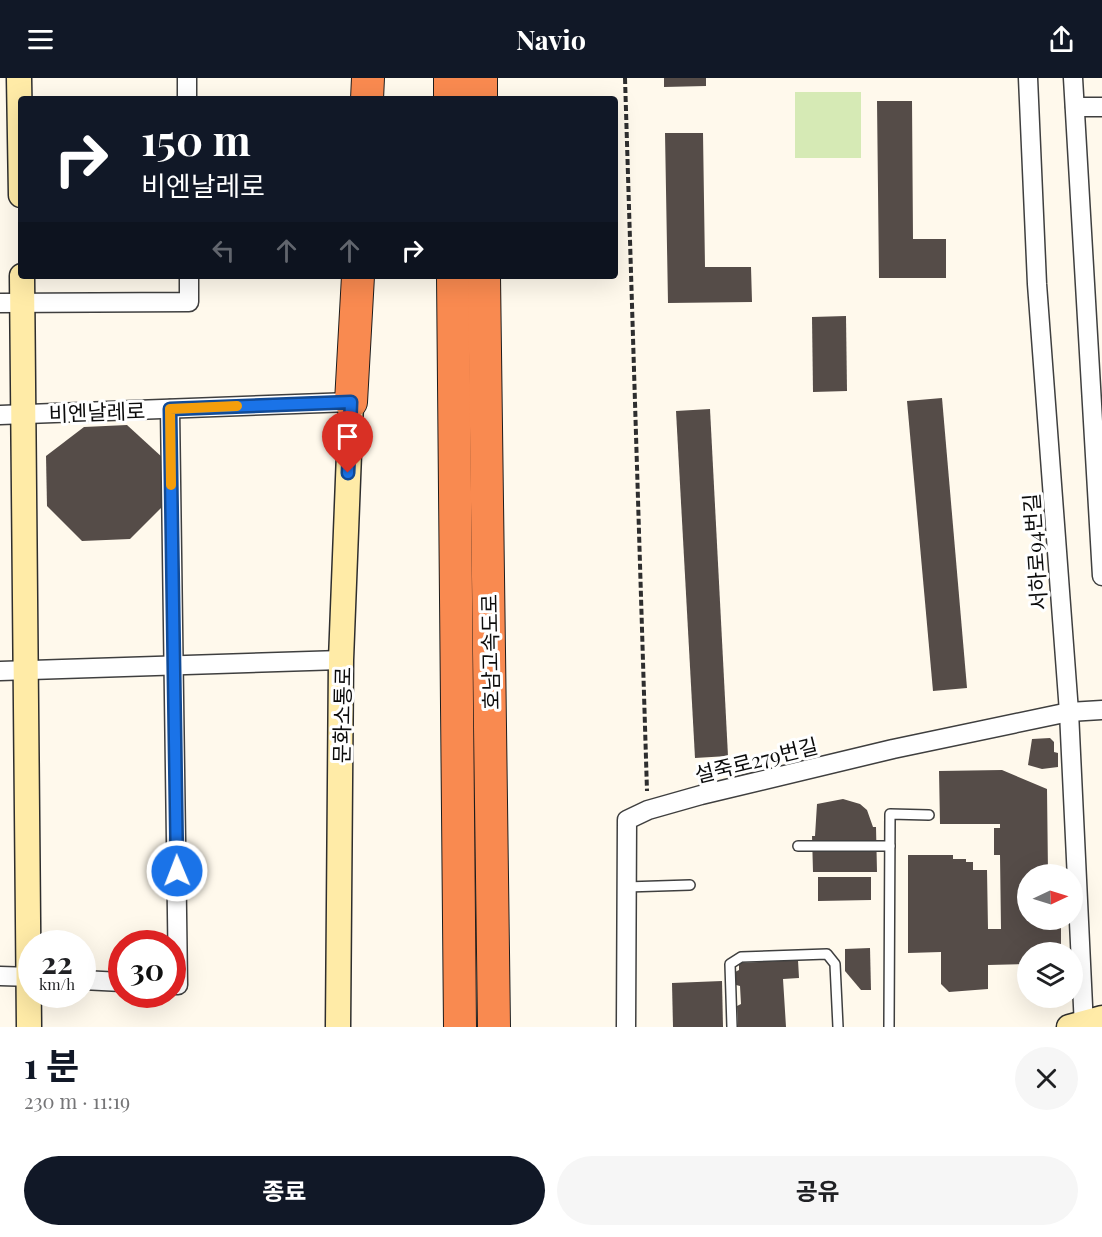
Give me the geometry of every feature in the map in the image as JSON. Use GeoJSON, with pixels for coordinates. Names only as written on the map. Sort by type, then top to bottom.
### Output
{"type":"FeatureCollection","features":[{"type":"Feature","properties":{"kind":"highway"},"geometry":{"type":"LineString","coordinates":[[367,96],[368,78]]}},
{"type":"Feature","properties":{"kind":"highway"},"geometry":{"type":"LineString","coordinates":[[450,78],[450,96]]}},
{"type":"Feature","properties":{"kind":"highway"},"geometry":{"type":"LineString","coordinates":[[481,78],[481,96]]}},
{"type":"Feature","properties":{"kind":"highway"},"geometry":{"type":"LineString","coordinates":[[351,402],[358,279]]}},
{"type":"Feature","properties":{"kind":"highway","name":"호남고속도로"},"geometry":{"type":"LineString","coordinates":[[453,279],[460,1027]]}},
{"type":"Feature","properties":{"kind":"highway","name":"호남고속도로"},"geometry":{"type":"LineString","coordinates":[[483,279],[494,1027]]}},
{"type":"Feature","properties":{"kind":"street"},"geometry":{"type":"LineString","coordinates":[[19,78],[19,96]]}},
{"type":"Feature","properties":{"kind":"street"},"geometry":{"type":"LineString","coordinates":[[187,78],[187,96]]}},
{"type":"Feature","properties":{"kind":"street","name":"서하로94번길"},"geometry":{"type":"LineString","coordinates":[[1028,78],[1037,284],[1069,712],[1085,1024]]}},
{"type":"Feature","properties":{"kind":"street"},"geometry":{"type":"LineString","coordinates":[[1073,78],[1099,486],[1102,576]]}},
{"type":"Feature","properties":{"kind":"street"},"geometry":{"type":"LineString","coordinates":[[1075,107],[1102,107]]}},
{"type":"Feature","properties":{"kind":"street","name":"비엔날레로"},"geometry":{"type":"LineString","coordinates":[[21,279],[11,302],[11,414],[25,670],[29,930]]}},
{"type":"Feature","properties":{"kind":"street"},"geometry":{"type":"LineString","coordinates":[[11,302],[189,302],[189,279]]}},
{"type":"Feature","properties":{"kind":"street","name":"비엔날레로"},"geometry":{"type":"LineString","coordinates":[[11,414],[351,402]]}},
{"type":"Feature","properties":{"kind":"street","name":"문화소통로"},"geometry":{"type":"LineString","coordinates":[[338,1027],[341,660],[351,402]]}},
{"type":"Feature","properties":{"kind":"street"},"geometry":{"type":"LineString","coordinates":[[170,409],[176,930]]}},
{"type":"Feature","properties":{"kind":"street"},"geometry":{"type":"LineString","coordinates":[[0,671],[341,660]]}},
{"type":"Feature","properties":{"kind":"street","name":"설죽로279번길"},"geometry":{"type":"LineString","coordinates":[[626,1027],[627,820],[648,810],[893,748],[1069,712],[1102,710]]}},
{"type":"Feature","properties":{"kind":"street"},"geometry":{"type":"LineString","coordinates":[[0,976],[18,977]]}},
{"type":"Feature","properties":{"kind":"street","name":"비엔날레로"},"geometry":{"type":"LineString","coordinates":[[29,1008],[29,1027]]}},
{"type":"Feature","properties":{"kind":"lane"},"geometry":{"type":"LineString","coordinates":[[889,1027],[890,814],[929,815]]}},
{"type":"Feature","properties":{"kind":"lane"},"geometry":{"type":"LineString","coordinates":[[798,846],[890,846]]}},
{"type":"Feature","properties":{"kind":"lane"},"geometry":{"type":"LineString","coordinates":[[626,887],[690,885]]}},
{"type":"Feature","properties":{"kind":"lane"},"geometry":{"type":"LineString","coordinates":[[732,1027],[730,964],[741,957],[827,954],[835,964],[838,1027]]}},
{"type":"Feature","properties":{"kind":"path"},"geometry":{"type":"LineString","coordinates":[[625,78],[648,810]]}},
{"type":"Feature","properties":{"kind":"green space"},"geometry":{"type":"Polygon","coordinates":[[[795,92],[861,92],[861,158],[795,158],[795,92]]]}},
{"type":"Feature","properties":{"kind":"building"},"geometry":{"type":"Polygon","coordinates":[[[664,78],[706,78],[706,86],[664,87],[664,78]]]}},
{"type":"Feature","properties":{"kind":"building"},"geometry":{"type":"Polygon","coordinates":[[[877,101],[912,101],[913,239],[946,239],[946,278],[879,278],[877,101]]]}},
{"type":"Feature","properties":{"kind":"building"},"geometry":{"type":"Polygon","coordinates":[[[665,133],[703,133],[705,267],[751,267],[752,302],[668,303],[665,133]]]}},
{"type":"Feature","properties":{"kind":"building"},"geometry":{"type":"Polygon","coordinates":[[[846,316],[847,391],[813,392],[812,317],[846,316]]]}},
{"type":"Feature","properties":{"kind":"building"},"geometry":{"type":"Polygon","coordinates":[[[942,398],[967,688],[933,691],[907,401],[942,398]]]}},
{"type":"Feature","properties":{"kind":"building"},"geometry":{"type":"Polygon","coordinates":[[[710,409],[728,756],[695,758],[676,411],[710,409]]]}},
{"type":"Feature","properties":{"kind":"building"},"geometry":{"type":"Polygon","coordinates":[[[127,425],[163,458],[164,505],[130,539],[82,541],[47,506],[46,456],[84,427],[127,425]]]}},
{"type":"Feature","properties":{"kind":"building"},"geometry":{"type":"Polygon","coordinates":[[[1050,738],[1054,742],[1054,752],[1058,753],[1058,767],[1042,769],[1028,765],[1032,739],[1050,738]]]}},
{"type":"Feature","properties":{"kind":"building"},"geometry":{"type":"Polygon","coordinates":[[[1002,770],[1047,789],[1048,864],[1017,864],[1017,930],[1061,930],[1061,942],[1017,942],[1017,964],[988,965],[988,989],[949,992],[941,984],[941,952],[908,953],[908,855],[953,855],[953,859],[966,859],[966,862],[973,862],[973,870],[987,870],[988,929],[1001,929],[1000,855],[994,855],[994,828],[1000,828],[1000,824],[940,824],[939,771],[1002,770]]]}},
{"type":"Feature","properties":{"kind":"building"},"geometry":{"type":"Polygon","coordinates":[[[843,799],[860,804],[867,810],[873,827],[876,827],[877,872],[813,872],[812,836],[815,836],[817,804],[843,799]]]}},
{"type":"Feature","properties":{"kind":"building"},"geometry":{"type":"Polygon","coordinates":[[[818,877],[871,877],[871,900],[818,901],[818,877]]]}},
{"type":"Feature","properties":{"kind":"building"},"geometry":{"type":"Polygon","coordinates":[[[870,948],[871,990],[861,990],[845,971],[845,949],[870,948]]]}},
{"type":"Feature","properties":{"kind":"building"},"geometry":{"type":"Polygon","coordinates":[[[798,960],[799,978],[783,979],[786,1027],[738,1027],[737,1006],[741,1004],[740,986],[736,985],[735,972],[739,970],[739,963],[798,960]]]}},
{"type":"Feature","properties":{"kind":"building"},"geometry":{"type":"Polygon","coordinates":[[[722,981],[723,1027],[673,1027],[672,983],[722,981]]]}},
{"type":"Feature","properties":{"kind":"slow traffic"},"geometry":{"type":"LineString","coordinates":[[171,485],[170,409],[237,406]]}},
{"type":"Feature","properties":{"kind":"route"},"geometry":{"type":"LineString","coordinates":[[177,871],[170,409],[351,402],[348,473]]}}]}
